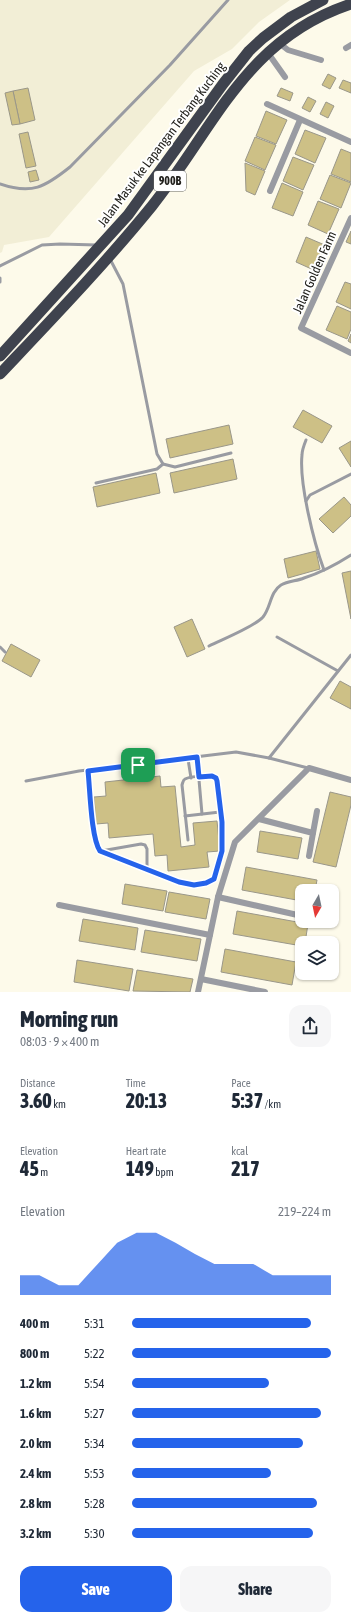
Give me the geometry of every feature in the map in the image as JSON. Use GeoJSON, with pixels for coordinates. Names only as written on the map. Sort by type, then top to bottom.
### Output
{"type":"FeatureCollection","features":[{"type":"Feature","properties":{"kind":"highway","name":"Jalan Masuk ke Lapangan Terbang Kuching"},"geometry":{"type":"LineString","coordinates":[[0,356],[102,246],[128,215],[223,84],[249,51],[286,21],[323,0]]}},
{"type":"Feature","properties":{"kind":"highway","name":"Jalan Masuk ke Lapangan Terbang Kuching"},"geometry":{"type":"LineString","coordinates":[[0,374],[110,257],[153,205],[232,92],[252,68],[279,43],[308,24],[339,8],[351,4]]}},
{"type":"Feature","properties":{"kind":"street"},"geometry":{"type":"LineString","coordinates":[[279,43],[288,50],[321,60]]}},
{"type":"Feature","properties":{"kind":"street"},"geometry":{"type":"LineString","coordinates":[[268,53],[285,77]]}},
{"type":"Feature","properties":{"kind":"street"},"geometry":{"type":"LineString","coordinates":[[267,104],[351,142]]}},
{"type":"Feature","properties":{"kind":"street"},"geometry":{"type":"LineString","coordinates":[[270,191],[300,120]]}},
{"type":"Feature","properties":{"kind":"street","name":"Jalan Golden Farm"},"geometry":{"type":"LineString","coordinates":[[351,218],[301,328],[351,353]]}},
{"type":"Feature","properties":{"kind":"street"},"geometry":{"type":"LineString","coordinates":[[198,992],[218,897],[235,842],[310,768],[351,780]]}},
{"type":"Feature","properties":{"kind":"street"},"geometry":{"type":"LineString","coordinates":[[309,856],[317,811]]}},
{"type":"Feature","properties":{"kind":"street"},"geometry":{"type":"LineString","coordinates":[[259,820],[313,833]]}},
{"type":"Feature","properties":{"kind":"street"},"geometry":{"type":"LineString","coordinates":[[218,897],[295,914]]}},
{"type":"Feature","properties":{"kind":"street"},"geometry":{"type":"LineString","coordinates":[[59,905],[210,935]]}},
{"type":"Feature","properties":{"kind":"street"},"geometry":{"type":"LineString","coordinates":[[201,979],[265,992]]}},
{"type":"Feature","properties":{"kind":"lane"},"geometry":{"type":"LineString","coordinates":[[0,184],[14,189],[36,189],[55,179],[70,167],[148,88],[228,0]]}},
{"type":"Feature","properties":{"kind":"lane"},"geometry":{"type":"LineString","coordinates":[[0,266],[42,245],[60,244],[102,246]]}},
{"type":"Feature","properties":{"kind":"lane"},"geometry":{"type":"LineString","coordinates":[[110,257],[123,284],[156,454],[163,464],[175,467],[231,453]]}},
{"type":"Feature","properties":{"kind":"lane"},"geometry":{"type":"LineString","coordinates":[[306,440],[302,455],[306,501],[318,553],[324,570]]}},
{"type":"Feature","properties":{"kind":"lane"},"geometry":{"type":"LineString","coordinates":[[96,483],[157,469],[163,464]]}},
{"type":"Feature","properties":{"kind":"lane"},"geometry":{"type":"LineString","coordinates":[[306,501],[310,495],[351,474]]}},
{"type":"Feature","properties":{"kind":"lane"},"geometry":{"type":"LineString","coordinates":[[209,646],[256,623],[263,617],[269,607],[274,592],[280,586],[324,570],[351,555]]}},
{"type":"Feature","properties":{"kind":"lane"},"geometry":{"type":"LineString","coordinates":[[277,638],[338,671]]}},
{"type":"Feature","properties":{"kind":"lane"},"geometry":{"type":"LineString","coordinates":[[0,647],[5,652]]}},
{"type":"Feature","properties":{"kind":"lane"},"geometry":{"type":"LineString","coordinates":[[270,758],[351,655]]}},
{"type":"Feature","properties":{"kind":"lane"},"geometry":{"type":"LineString","coordinates":[[26,781],[79,771],[236,752],[270,758],[310,768]]}},
{"type":"Feature","properties":{"kind":"lane"},"geometry":{"type":"LineString","coordinates":[[197,757],[202,814]]}},
{"type":"Feature","properties":{"kind":"lane"},"geometry":{"type":"LineString","coordinates":[[188,759],[191,778]]}},
{"type":"Feature","properties":{"kind":"lane"},"geometry":{"type":"LineString","coordinates":[[88,771],[94,833],[96,846],[100,851],[179,882],[194,885],[206,883],[214,879],[222,851],[220,812],[216,778],[212,776],[185,779],[182,784],[188,840]]}},
{"type":"Feature","properties":{"kind":"lane"},"geometry":{"type":"LineString","coordinates":[[185,816],[220,812]]}},
{"type":"Feature","properties":{"kind":"lane"},"geometry":{"type":"LineString","coordinates":[[100,851],[141,844],[145,845],[147,849],[147,870]]}},
{"type":"Feature","properties":{"kind":"shaded area"},"geometry":{"type":"Polygon","coordinates":[[[0,0],[290,0],[259,22],[232,49],[194,71],[49,237],[4,245],[2,252],[0,253],[0,0]]]}},
{"type":"Feature","properties":{"kind":"building"},"geometry":{"type":"Polygon","coordinates":[[[328,74],[336,78],[330,89],[322,85],[328,74]]]}},
{"type":"Feature","properties":{"kind":"building"},"geometry":{"type":"Polygon","coordinates":[[[343,80],[351,83],[351,93],[339,88],[343,80]]]}},
{"type":"Feature","properties":{"kind":"building"},"geometry":{"type":"Polygon","coordinates":[[[28,88],[35,120],[20,124],[13,91],[28,88]]]}},
{"type":"Feature","properties":{"kind":"building"},"geometry":{"type":"Polygon","coordinates":[[[281,88],[293,93],[290,101],[277,96],[281,88]]]}},
{"type":"Feature","properties":{"kind":"building"},"geometry":{"type":"Polygon","coordinates":[[[13,91],[20,124],[12,125],[5,93],[13,91]]]}},
{"type":"Feature","properties":{"kind":"building"},"geometry":{"type":"Polygon","coordinates":[[[308,97],[316,101],[310,112],[302,108],[308,97]]]}},
{"type":"Feature","properties":{"kind":"building"},"geometry":{"type":"Polygon","coordinates":[[[326,102],[334,106],[328,118],[320,114],[326,102]]]}},
{"type":"Feature","properties":{"kind":"building"},"geometry":{"type":"Polygon","coordinates":[[[266,111],[287,120],[276,144],[256,136],[266,111]]]}},
{"type":"Feature","properties":{"kind":"building"},"geometry":{"type":"Polygon","coordinates":[[[305,130],[326,138],[315,163],[295,154],[305,130]]]}},
{"type":"Feature","properties":{"kind":"building"},"geometry":{"type":"Polygon","coordinates":[[[28,132],[36,166],[26,168],[19,134],[28,132]]]}},
{"type":"Feature","properties":{"kind":"building"},"geometry":{"type":"Polygon","coordinates":[[[255,137],[276,145],[265,170],[245,161],[255,137]]]}},
{"type":"Feature","properties":{"kind":"building"},"geometry":{"type":"Polygon","coordinates":[[[341,149],[351,153],[351,182],[331,174],[341,149]]]}},
{"type":"Feature","properties":{"kind":"building"},"geometry":{"type":"Polygon","coordinates":[[[293,157],[314,165],[303,190],[283,181],[293,157]]]}},
{"type":"Feature","properties":{"kind":"building"},"geometry":{"type":"Polygon","coordinates":[[[245,163],[265,171],[255,195],[246,191],[245,163]]]}},
{"type":"Feature","properties":{"kind":"building"},"geometry":{"type":"Polygon","coordinates":[[[36,170],[39,180],[30,182],[28,172],[36,170]]]}},
{"type":"Feature","properties":{"kind":"building"},"geometry":{"type":"Polygon","coordinates":[[[330,175],[351,183],[341,208],[320,199],[330,175]]]}},
{"type":"Feature","properties":{"kind":"building"},"geometry":{"type":"Polygon","coordinates":[[[282,183],[303,192],[293,216],[272,208],[282,183]]]}},
{"type":"Feature","properties":{"kind":"building"},"geometry":{"type":"Polygon","coordinates":[[[318,201],[339,209],[328,234],[308,225],[318,201]]]}},
{"type":"Feature","properties":{"kind":"building"},"geometry":{"type":"Polygon","coordinates":[[[351,231],[351,244],[346,242],[351,231]]]}},
{"type":"Feature","properties":{"kind":"building"},"geometry":{"type":"Polygon","coordinates":[[[306,237],[327,246],[316,271],[296,262],[306,237]]]}},
{"type":"Feature","properties":{"kind":"building"},"geometry":{"type":"Polygon","coordinates":[[[345,282],[351,284],[351,309],[336,302],[345,282]]]}},
{"type":"Feature","properties":{"kind":"building"},"geometry":{"type":"Polygon","coordinates":[[[337,306],[351,312],[351,329],[347,339],[326,330],[337,306]]]}},
{"type":"Feature","properties":{"kind":"building"},"geometry":{"type":"Polygon","coordinates":[[[351,334],[351,343],[348,341],[351,334]]]}},
{"type":"Feature","properties":{"kind":"building"},"geometry":{"type":"Polygon","coordinates":[[[303,410],[332,426],[322,443],[293,427],[303,410]]]}},
{"type":"Feature","properties":{"kind":"building"},"geometry":{"type":"Polygon","coordinates":[[[229,425],[233,444],[170,458],[166,439],[229,425]]]}},
{"type":"Feature","properties":{"kind":"building"},"geometry":{"type":"Polygon","coordinates":[[[351,441],[351,467],[339,448],[351,441]]]}},
{"type":"Feature","properties":{"kind":"building"},"geometry":{"type":"Polygon","coordinates":[[[233,459],[237,479],[174,493],[170,473],[233,459]]]}},
{"type":"Feature","properties":{"kind":"building"},"geometry":{"type":"Polygon","coordinates":[[[156,473],[160,493],[97,507],[93,487],[156,473]]]}},
{"type":"Feature","properties":{"kind":"building"},"geometry":{"type":"Polygon","coordinates":[[[344,497],[351,505],[351,516],[333,533],[319,519],[344,497]]]}},
{"type":"Feature","properties":{"kind":"building"},"geometry":{"type":"Polygon","coordinates":[[[316,551],[320,569],[288,578],[284,559],[316,551]]]}},
{"type":"Feature","properties":{"kind":"building"},"geometry":{"type":"Polygon","coordinates":[[[351,571],[351,619],[342,573],[351,571]]]}},
{"type":"Feature","properties":{"kind":"building"},"geometry":{"type":"Polygon","coordinates":[[[192,619],[205,649],[187,657],[174,627],[192,619]]]}},
{"type":"Feature","properties":{"kind":"building"},"geometry":{"type":"Polygon","coordinates":[[[11,644],[40,660],[31,677],[2,661],[11,644]]]}},
{"type":"Feature","properties":{"kind":"building"},"geometry":{"type":"Polygon","coordinates":[[[340,681],[351,687],[351,709],[330,698],[340,681]]]}},
{"type":"Feature","properties":{"kind":"building"},"geometry":{"type":"Polygon","coordinates":[[[160,776],[161,787],[175,786],[181,847],[195,845],[193,823],[217,821],[220,851],[207,852],[209,867],[168,871],[167,855],[155,856],[153,834],[109,838],[108,823],[96,824],[94,797],[106,796],[105,782],[160,776]]]}},
{"type":"Feature","properties":{"kind":"building"},"geometry":{"type":"Polygon","coordinates":[[[330,792],[351,797],[351,805],[336,867],[313,862],[330,792]]]}},
{"type":"Feature","properties":{"kind":"building"},"geometry":{"type":"Polygon","coordinates":[[[260,831],[302,838],[298,859],[257,852],[260,831]]]}},
{"type":"Feature","properties":{"kind":"building"},"geometry":{"type":"Polygon","coordinates":[[[246,867],[317,880],[316,884],[295,884],[295,900],[242,890],[246,867]]]}},
{"type":"Feature","properties":{"kind":"building"},"geometry":{"type":"Polygon","coordinates":[[[125,884],[167,891],[163,911],[122,904],[125,884]]]}},
{"type":"Feature","properties":{"kind":"building"},"geometry":{"type":"Polygon","coordinates":[[[169,892],[210,899],[206,919],[165,912],[169,892]]]}},
{"type":"Feature","properties":{"kind":"building"},"geometry":{"type":"Polygon","coordinates":[[[237,911],[295,922],[295,928],[307,928],[306,936],[295,936],[295,945],[233,934],[237,911]]]}},
{"type":"Feature","properties":{"kind":"building"},"geometry":{"type":"Polygon","coordinates":[[[83,919],[138,928],[135,950],[79,941],[83,919]]]}},
{"type":"Feature","properties":{"kind":"building"},"geometry":{"type":"Polygon","coordinates":[[[145,930],[201,939],[197,961],[141,952],[145,930]]]}},
{"type":"Feature","properties":{"kind":"building"},"geometry":{"type":"Polygon","coordinates":[[[225,949],[295,962],[292,985],[221,972],[225,949]]]}},
{"type":"Feature","properties":{"kind":"building"},"geometry":{"type":"Polygon","coordinates":[[[77,960],[133,969],[129,991],[74,982],[77,960]]]}},
{"type":"Feature","properties":{"kind":"building"},"geometry":{"type":"Polygon","coordinates":[[[137,970],[193,979],[190,992],[133,991],[137,970]]]}},
{"type":"Feature","properties":{"kind":"route"},"geometry":{"type":"LineString","coordinates":[[197,757],[199,777],[212,776],[216,778],[222,822],[222,851],[214,879],[206,883],[194,885],[179,882],[100,851],[96,846],[88,771],[138,765],[197,757]]}}]}
